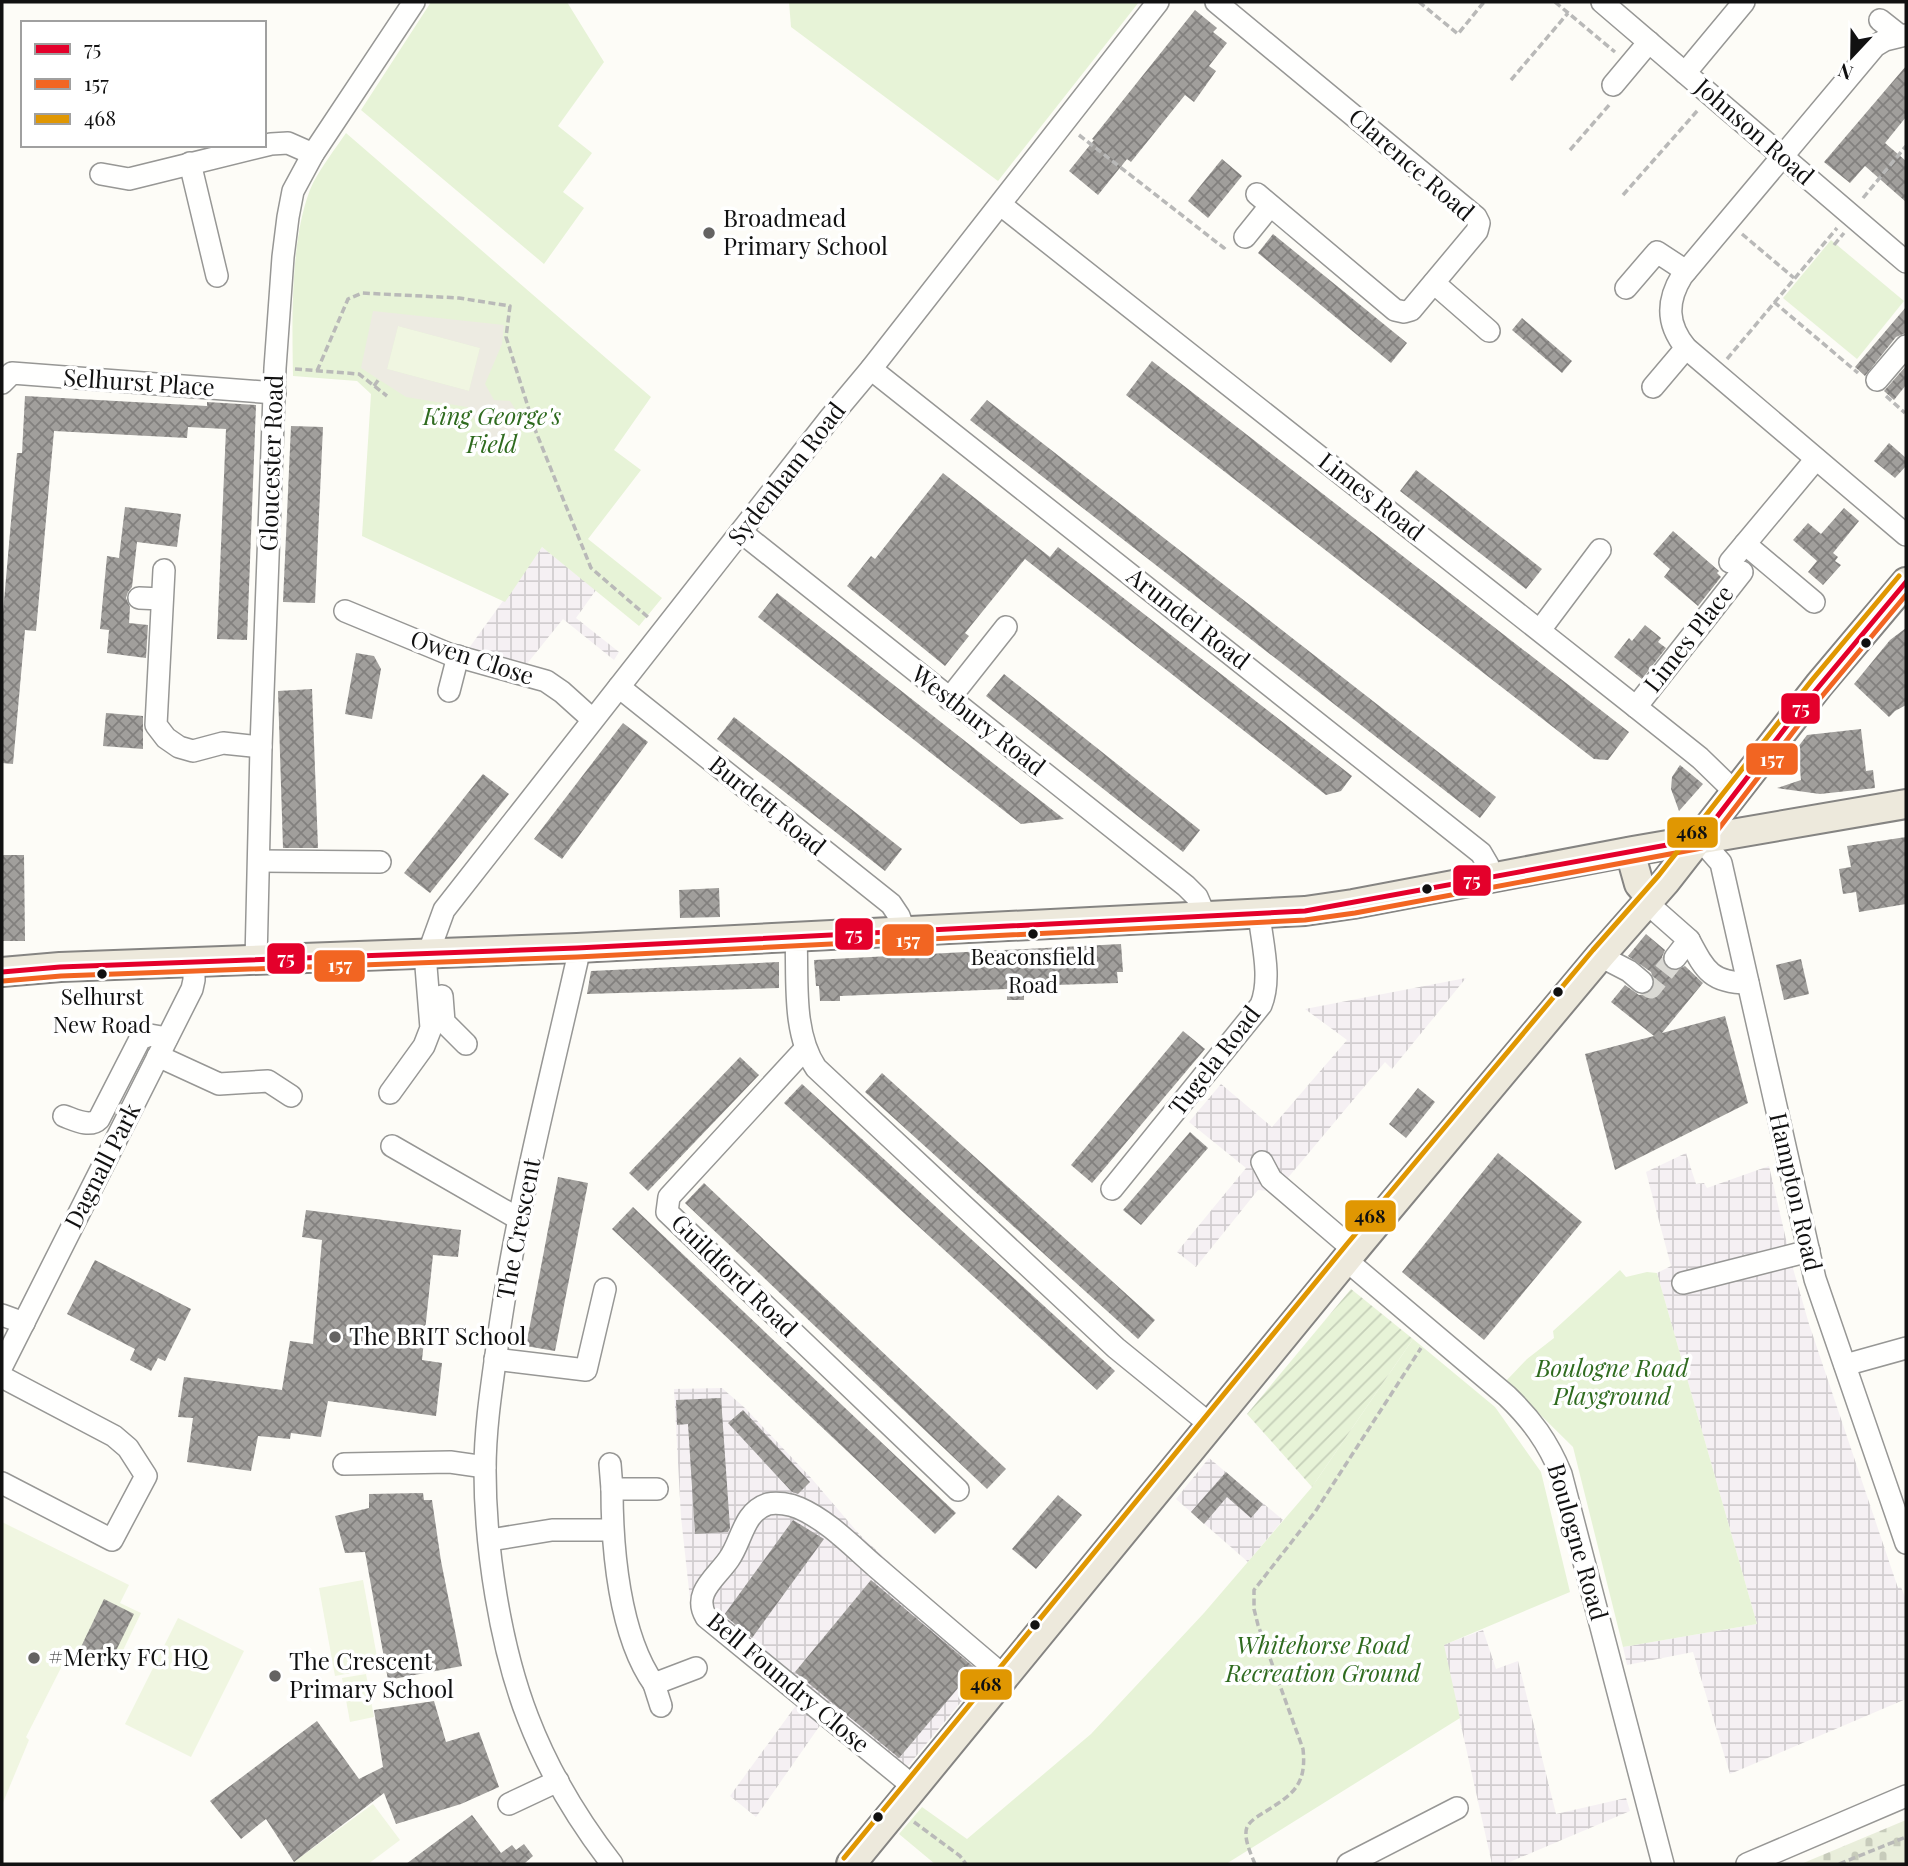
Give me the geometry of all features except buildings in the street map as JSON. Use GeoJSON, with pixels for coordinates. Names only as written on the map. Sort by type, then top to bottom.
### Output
{"type":"FeatureCollection","features":[{"type":"Feature","properties":{"kind":"main road"},"geometry":{"type":"LineString","coordinates":[[851,1864],[1350,1255],[1649,901],[1811,695],[1906,582]]}},
{"type":"Feature","properties":{"kind":"main road"},"geometry":{"type":"LineString","coordinates":[[2,972],[60,967],[577,948],[1259,914],[1353,904],[1700,839],[1906,804]]}},
{"type":"Feature","properties":{"kind":"main road"},"geometry":{"type":"LineString","coordinates":[[1630,852],[1639,884],[1649,901]]}},
{"type":"Feature","properties":{"kind":"street","name":"Gloucester Road"},"geometry":{"type":"LineString","coordinates":[[257,961],[261,747],[275,368],[283,257],[291,198],[313,154],[414,2]]}},
{"type":"Feature","properties":{"kind":"street","name":"Sydenham Road"},"geometry":{"type":"LineString","coordinates":[[432,954],[432,943],[444,910],[1158,2]]}},
{"type":"Feature","properties":{"kind":"street","name":"Clarence Road"},"geometry":{"type":"LineString","coordinates":[[1216,2],[1476,216],[1479,223],[1477,231],[1434,283],[1411,310],[1404,312],[1395,310],[1264,200],[1245,237]]}},
{"type":"Feature","properties":{"kind":"street","name":"Johnson Road"},"geometry":{"type":"LineString","coordinates":[[1602,2],[1906,262]]}},
{"type":"Feature","properties":{"kind":"street"},"geometry":{"type":"LineString","coordinates":[[1685,73],[1744,2]]}},
{"type":"Feature","properties":{"kind":"street"},"geometry":{"type":"LineString","coordinates":[[1880,20],[1903,35]]}},
{"type":"Feature","properties":{"kind":"street"},"geometry":{"type":"LineString","coordinates":[[1903,35],[1875,46],[1726,221],[1686,271],[1672,295],[1670,312],[1673,327],[1686,348],[1906,535]]}},
{"type":"Feature","properties":{"kind":"street"},"geometry":{"type":"LineString","coordinates":[[1613,85],[1649,42]]}},
{"type":"Feature","properties":{"kind":"street"},"geometry":{"type":"LineString","coordinates":[[266,145],[288,143],[313,154]]}},
{"type":"Feature","properties":{"kind":"street"},"geometry":{"type":"LineString","coordinates":[[101,174],[130,178],[258,147]]}},
{"type":"Feature","properties":{"kind":"street"},"geometry":{"type":"LineString","coordinates":[[190,163],[217,276]]}},
{"type":"Feature","properties":{"kind":"street","name":"Limes Road"},"geometry":{"type":"LineString","coordinates":[[1001,205],[1636,707],[1686,747],[1736,793]]}},
{"type":"Feature","properties":{"kind":"street"},"geometry":{"type":"LineString","coordinates":[[1626,288],[1657,252],[1686,271]]}},
{"type":"Feature","properties":{"kind":"street"},"geometry":{"type":"LineString","coordinates":[[1434,283],[1489,331]]}},
{"type":"Feature","properties":{"kind":"street"},"geometry":{"type":"LineString","coordinates":[[1876,385],[1906,346]]}},
{"type":"Feature","properties":{"kind":"street"},"geometry":{"type":"LineString","coordinates":[[1653,387],[1686,348]]}},
{"type":"Feature","properties":{"kind":"street","name":"Arundel Road"},"geometry":{"type":"LineString","coordinates":[[872,369],[1481,853],[1491,878]]}},
{"type":"Feature","properties":{"kind":"street","name":"Selhurst Place"},"geometry":{"type":"LineString","coordinates":[[4,381],[12,373],[275,393]]}},
{"type":"Feature","properties":{"kind":"street","name":"Limes Place"},"geometry":{"type":"LineString","coordinates":[[1636,707],[1736,567],[1745,544],[1816,459]]}},
{"type":"Feature","properties":{"kind":"street","name":"Westbury Road"},"geometry":{"type":"LineString","coordinates":[[741,532],[1186,886],[1197,897],[1206,918]]}},
{"type":"Feature","properties":{"kind":"street"},"geometry":{"type":"LineString","coordinates":[[1745,544],[1814,602]]}},
{"type":"Feature","properties":{"kind":"street"},"geometry":{"type":"LineString","coordinates":[[1540,631],[1600,550]]}},
{"type":"Feature","properties":{"kind":"street"},"geometry":{"type":"LineString","coordinates":[[164,570],[160,695],[156,725],[166,738],[179,747],[192,751],[223,743],[261,747]]}},
{"type":"Feature","properties":{"kind":"street"},"geometry":{"type":"LineString","coordinates":[[139,598],[162,599]]}},
{"type":"Feature","properties":{"kind":"street","name":"Owen Close"},"geometry":{"type":"LineString","coordinates":[[345,611],[458,656],[546,681],[592,719]]}},
{"type":"Feature","properties":{"kind":"street"},"geometry":{"type":"LineString","coordinates":[[949,699],[1006,627]]}},
{"type":"Feature","properties":{"kind":"street"},"geometry":{"type":"LineString","coordinates":[[449,691],[458,656]]}},
{"type":"Feature","properties":{"kind":"street","name":"Burdett Road"},"geometry":{"type":"LineString","coordinates":[[619,687],[891,904],[905,932]]}},
{"type":"Feature","properties":{"kind":"street","name":"Hampton Road"},"geometry":{"type":"LineString","coordinates":[[1700,839],[1721,863],[1815,1279],[1906,1543]]}},
{"type":"Feature","properties":{"kind":"street"},"geometry":{"type":"LineString","coordinates":[[259,861],[380,862]]}},
{"type":"Feature","properties":{"kind":"street"},"geometry":{"type":"LineString","coordinates":[[1649,901],[1689,940],[1704,970],[1728,983],[1748,983]]}},
{"type":"Feature","properties":{"kind":"street","name":"Tugela Road"},"geometry":{"type":"LineString","coordinates":[[1112,1189],[1261,1005],[1266,990],[1266,978],[1259,914]]}},
{"type":"Feature","properties":{"kind":"street"},"geometry":{"type":"LineString","coordinates":[[796,937],[799,1006],[805,1049],[816,1068],[1116,1348],[1212,1426]]}},
{"type":"Feature","properties":{"kind":"street"},"geometry":{"type":"LineString","coordinates":[[1675,958],[1689,940]]}},
{"type":"Feature","properties":{"kind":"street","name":"The Crescent"},"geometry":{"type":"LineString","coordinates":[[577,948],[577,961],[507,1279],[488,1418],[486,1507],[500,1611],[527,1717],[543,1755],[574,1809],[612,1864]]}},
{"type":"Feature","properties":{"kind":"street"},"geometry":{"type":"LineString","coordinates":[[432,954],[444,1022],[466,1044]]}},
{"type":"Feature","properties":{"kind":"street"},"geometry":{"type":"LineString","coordinates":[[390,1093],[424,1046],[431,1028],[432,954]]}},
{"type":"Feature","properties":{"kind":"street"},"geometry":{"type":"LineString","coordinates":[[1600,956],[1629,971],[1642,982]]}},
{"type":"Feature","properties":{"kind":"street","name":"Dagnall Park"},"geometry":{"type":"LineString","coordinates":[[2,1366],[192,989],[194,962]]}},
{"type":"Feature","properties":{"kind":"street"},"geometry":{"type":"LineString","coordinates":[[64,1116],[89,1124],[95,1123],[140,1039],[150,1035],[163,1047],[219,1084],[268,1081],[291,1096]]}},
{"type":"Feature","properties":{"kind":"street","name":"Guildford Road"},"geometry":{"type":"LineString","coordinates":[[805,1049],[668,1197],[667,1212],[958,1490]]}},
{"type":"Feature","properties":{"kind":"street"},"geometry":{"type":"LineString","coordinates":[[392,1146],[519,1219]]}},
{"type":"Feature","properties":{"kind":"street","name":"Boulogne Road"},"geometry":{"type":"LineString","coordinates":[[1262,1162],[1270,1179],[1433,1332],[1527,1415],[1551,1450],[1561,1474],[1663,1864]]}},
{"type":"Feature","properties":{"kind":"street"},"geometry":{"type":"LineString","coordinates":[[1683,1283],[1809,1251]]}},
{"type":"Feature","properties":{"kind":"street"},"geometry":{"type":"LineString","coordinates":[[495,1359],[586,1370],[605,1289]]}},
{"type":"Feature","properties":{"kind":"street"},"geometry":{"type":"LineString","coordinates":[[2,1315],[24,1323]]}},
{"type":"Feature","properties":{"kind":"street"},"geometry":{"type":"LineString","coordinates":[[1845,1365],[1906,1348]]}},
{"type":"Feature","properties":{"kind":"street"},"geometry":{"type":"LineString","coordinates":[[2,1377],[114,1436],[128,1448],[145,1476],[112,1540],[2,1483]]}},
{"type":"Feature","properties":{"kind":"street"},"geometry":{"type":"LineString","coordinates":[[344,1464],[450,1462],[485,1467]]}},
{"type":"Feature","properties":{"kind":"street"},"geometry":{"type":"LineString","coordinates":[[610,1465],[612,1530],[624,1604],[633,1644],[642,1667],[654,1684],[661,1706]]}},
{"type":"Feature","properties":{"kind":"street"},"geometry":{"type":"LineString","coordinates":[[612,1489],[657,1489]]}},
{"type":"Feature","properties":{"kind":"street","name":"Bell Foundry Close"},"geometry":{"type":"LineString","coordinates":[[914,1787],[706,1617],[700,1604],[702,1593],[733,1553],[751,1516],[760,1507],[774,1503],[791,1505],[808,1512],[849,1543],[1005,1677]]}},
{"type":"Feature","properties":{"kind":"street"},"geometry":{"type":"LineString","coordinates":[[490,1541],[552,1530],[612,1530]]}},
{"type":"Feature","properties":{"kind":"street"},"geometry":{"type":"LineString","coordinates":[[654,1684],[696,1668]]}},
{"type":"Feature","properties":{"kind":"street"},"geometry":{"type":"LineString","coordinates":[[509,1804],[558,1781]]}},
{"type":"Feature","properties":{"kind":"street"},"geometry":{"type":"LineString","coordinates":[[1747,1864],[1906,1796]]}},
{"type":"Feature","properties":{"kind":"street"},"geometry":{"type":"LineString","coordinates":[[1348,1864],[1457,1808]]}},
{"type":"Feature","properties":{"kind":"path"},"geometry":{"type":"LineString","coordinates":[[1419,2],[1458,34],[1484,2]]}},
{"type":"Feature","properties":{"kind":"path"},"geometry":{"type":"LineString","coordinates":[[1555,2],[1631,64]]}},
{"type":"Feature","properties":{"kind":"path"},"geometry":{"type":"LineString","coordinates":[[1511,80],[1568,13]]}},
{"type":"Feature","properties":{"kind":"path"},"geometry":{"type":"LineString","coordinates":[[1570,150],[1611,103],[1613,85]]}},
{"type":"Feature","properties":{"kind":"path"},"geometry":{"type":"LineString","coordinates":[[1623,195],[1712,95]]}},
{"type":"Feature","properties":{"kind":"path"},"geometry":{"type":"LineString","coordinates":[[1063,123],[1224,248],[1237,230],[1245,237]]}},
{"type":"Feature","properties":{"kind":"path"},"geometry":{"type":"LineString","coordinates":[[1715,373],[1906,146]]}},
{"type":"Feature","properties":{"kind":"path"},"geometry":{"type":"LineString","coordinates":[[1726,221],[1794,278]]}},
{"type":"Feature","properties":{"kind":"path"},"geometry":{"type":"LineString","coordinates":[[1834,245],[1842,236]]}},
{"type":"Feature","properties":{"kind":"path"},"geometry":{"type":"LineString","coordinates":[[317,371],[348,299],[354,295],[362,293],[459,298],[510,306],[506,337],[536,432],[591,568],[664,630]]}},
{"type":"Feature","properties":{"kind":"path"},"geometry":{"type":"LineString","coordinates":[[1774,302],[1876,385],[1905,413]]}},
{"type":"Feature","properties":{"kind":"path"},"geometry":{"type":"LineString","coordinates":[[275,368],[359,374],[387,396]]}},
{"type":"Feature","properties":{"kind":"path"},"geometry":{"type":"LineString","coordinates":[[374,386],[379,379]]}},
{"type":"Feature","properties":{"kind":"path"},"geometry":{"type":"LineString","coordinates":[[1255,1864],[1247,1840],[1247,1828],[1254,1818],[1290,1796],[1301,1780],[1305,1766],[1303,1749],[1258,1625],[1254,1609],[1254,1590],[1315,1512],[1378,1411],[1433,1332]]}},
{"type":"Feature","properties":{"kind":"path"},"geometry":{"type":"LineString","coordinates":[[896,1809],[960,1856],[966,1864]]}},
{"type":"Feature","properties":{"kind":"path"},"geometry":{"type":"LineString","coordinates":[[1839,1864],[1906,1837]]}},
{"type":"Feature","properties":{"kind":"shaded area"},"geometry":{"type":"Polygon","coordinates":[[[373,311],[504,325],[502,344],[485,384],[494,400],[510,401],[522,420],[520,436],[499,451],[492,439],[479,436],[481,428],[472,415],[473,408],[406,397],[361,368],[373,311]],[[398,326],[387,369],[469,391],[480,348],[398,326]]]}},
{"type":"Feature","properties":{"kind":"shaded area"},"geometry":{"type":"Polygon","coordinates":[[[542,547],[596,590],[576,618],[619,652],[614,660],[563,619],[526,665],[469,648],[542,547]]]}},
{"type":"Feature","properties":{"kind":"shaded area"},"geometry":{"type":"Polygon","coordinates":[[[1466,978],[1392,1069],[1385,1062],[1276,1192],[1258,1190],[1196,1267],[1177,1252],[1246,1168],[1189,1122],[1221,1084],[1272,1127],[1347,1040],[1305,1009],[1466,978]]]}},
{"type":"Feature","properties":{"kind":"shaded area"},"geometry":{"type":"Polygon","coordinates":[[[1686,1153],[1696,1184],[1704,1183],[1707,1188],[1769,1166],[1809,1324],[1898,1588],[1901,1587],[1906,1600],[1906,1699],[1730,1774],[1693,1652],[1627,1665],[1623,1647],[1757,1624],[1657,1273],[1671,1266],[1646,1172],[1686,1153]]]}},
{"type":"Feature","properties":{"kind":"shaded area"},"geometry":{"type":"Polygon","coordinates":[[[722,1388],[745,1408],[812,1479],[859,1534],[995,1661],[893,1784],[821,1724],[756,1817],[730,1796],[797,1704],[697,1620],[690,1599],[681,1517],[674,1389],[722,1388]]]}},
{"type":"Feature","properties":{"kind":"shaded area"},"geometry":{"type":"Polygon","coordinates":[[[1209,1458],[1283,1520],[1248,1562],[1176,1499],[1209,1458]]]}},
{"type":"Feature","properties":{"kind":"shaded area"},"geometry":{"type":"Polygon","coordinates":[[[1483,1630],[1496,1669],[1518,1661],[1556,1814],[1626,1798],[1630,1811],[1505,1864],[1492,1864],[1443,1645],[1483,1630]]]}},
{"type":"Feature","properties":{"kind":"green space"},"geometry":{"type":"Polygon","coordinates":[[[431,2],[567,2],[604,62],[558,126],[592,153],[563,192],[584,208],[544,264],[361,110],[431,2]]]}},
{"type":"Feature","properties":{"kind":"green space"},"geometry":{"type":"Polygon","coordinates":[[[789,2],[1139,2],[998,181],[791,27],[789,2]]]}},
{"type":"Feature","properties":{"kind":"green space","name":"King George's Field"},"geometry":{"type":"Polygon","coordinates":[[[346,133],[651,397],[614,450],[641,470],[588,539],[662,598],[639,626],[542,547],[505,602],[362,536],[371,394],[357,381],[293,376],[294,277],[305,203],[324,164],[346,133]]]}},
{"type":"Feature","properties":{"kind":"green space"},"geometry":{"type":"Polygon","coordinates":[[[1831,240],[1904,301],[1857,359],[1783,298],[1831,240]]]}},
{"type":"Feature","properties":{"kind":"green space"},"geometry":{"type":"Polygon","coordinates":[[[398,326],[480,348],[469,391],[387,369],[398,326]]]}},
{"type":"Feature","properties":{"kind":"green space","name":"Boulogne Road Playground"},"geometry":{"type":"Polygon","coordinates":[[[1620,1270],[1626,1277],[1647,1272],[1657,1273],[1757,1624],[1623,1647],[1573,1447],[1506,1381],[1527,1359],[1554,1338],[1553,1331],[1620,1270]]]}},
{"type":"Feature","properties":{"kind":"green space"},"geometry":{"type":"Polygon","coordinates":[[[1351,1289],[1413,1339],[1312,1487],[1247,1414],[1351,1289]]]}},
{"type":"Feature","properties":{"kind":"green space","name":"Whitehorse Road Recreation Ground"},"geometry":{"type":"Polygon","coordinates":[[[1413,1339],[1495,1407],[1541,1472],[1570,1592],[1444,1645],[1460,1718],[1226,1864],[935,1864],[899,1834],[922,1807],[967,1839],[1091,1734],[1204,1613],[1312,1487],[1413,1339]]]}},
{"type":"Feature","properties":{"kind":"green space","name":"#Merky FC HQ"},"geometry":{"type":"Polygon","coordinates":[[[2,1522],[129,1585],[120,1603],[141,1613],[114,1669],[71,1648],[26,1737],[29,1740],[2,1805],[2,1522]]]}},
{"type":"Feature","properties":{"kind":"green space"},"geometry":{"type":"Polygon","coordinates":[[[363,1580],[379,1668],[335,1676],[319,1588],[363,1580]]]}},
{"type":"Feature","properties":{"kind":"green space"},"geometry":{"type":"Polygon","coordinates":[[[178,1618],[244,1651],[191,1757],[125,1724],[178,1618]]]}},
{"type":"Feature","properties":{"kind":"green space"},"geometry":{"type":"Polygon","coordinates":[[[366,1674],[374,1717],[350,1722],[342,1678],[366,1674]]]}},
{"type":"Feature","properties":{"kind":"green space"},"geometry":{"type":"Polygon","coordinates":[[[373,1804],[400,1840],[368,1864],[294,1862],[373,1804]]]}},
{"type":"Feature","properties":{"kind":"green space"},"geometry":{"type":"Polygon","coordinates":[[[1906,1820],[1906,1864],[1801,1864],[1906,1820]]]}},
{"type":"Feature","properties":{"kind":"tunnel"},"geometry":{"type":"LineString","coordinates":[[1642,982],[1651,988],[1675,958]]}},
{"type":"Feature","properties":{"kind":"transit line","name":"468"},"geometry":{"type":"LineString","coordinates":[[844,1858],[1347,1244],[1659,875],[1812,680],[1899,576]]}},
{"type":"Feature","properties":{"kind":"transit line","name":"75"},"geometry":{"type":"LineString","coordinates":[[1700,839],[1796,714],[1906,582]]}},
{"type":"Feature","properties":{"kind":"transit line","name":"157"},"geometry":{"type":"LineString","coordinates":[[1707,844],[1803,719],[1906,595]]}},
{"type":"Feature","properties":{"kind":"transit line","name":"75"},"geometry":{"type":"LineString","coordinates":[[2,972],[60,967],[577,948],[1305,911],[1700,839]]}},
{"type":"Feature","properties":{"kind":"transit line","name":"157"},"geometry":{"type":"LineString","coordinates":[[3,981],[61,976],[577,957],[1305,920],[1702,848]]}},
{"type":"Feature","properties":{"kind":"place","name":"Broadmead Primary School"},"geometry":{"type":"Point","coordinates":[709,233]}},
{"type":"Feature","properties":{"kind":"place","name":"Beaconsfield Road"},"geometry":{"type":"Point","coordinates":[1033,934]}},
{"type":"Feature","properties":{"kind":"place","name":"Selhurst New Road"},"geometry":{"type":"Point","coordinates":[102,974]}},
{"type":"Feature","properties":{"kind":"place","name":"The BRIT School"},"geometry":{"type":"Point","coordinates":[335,1337]}},
{"type":"Feature","properties":{"kind":"place","name":"#Merky FC HQ"},"geometry":{"type":"Point","coordinates":[34,1658]}},
{"type":"Feature","properties":{"kind":"place","name":"The Crescent Primary School"},"geometry":{"type":"Point","coordinates":[275,1676]}}]}
